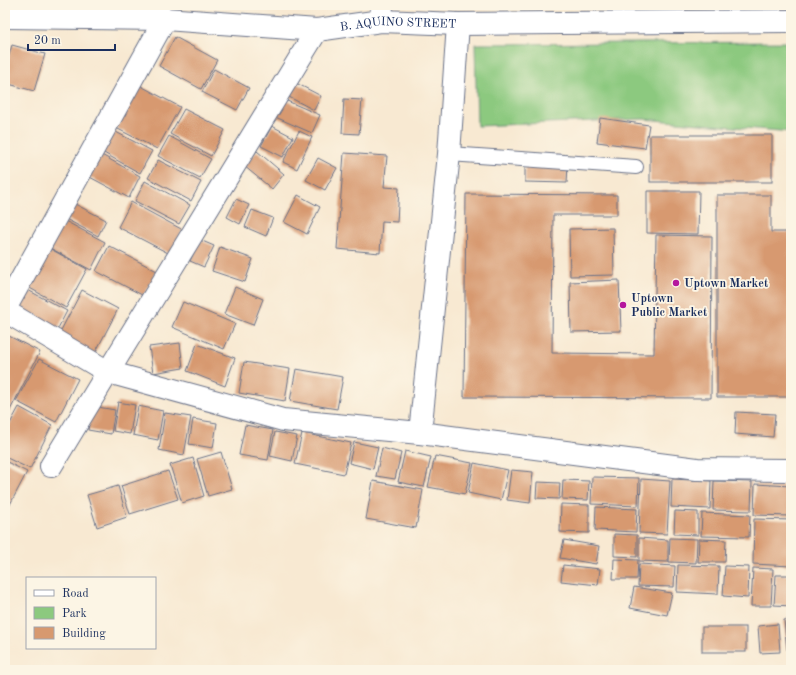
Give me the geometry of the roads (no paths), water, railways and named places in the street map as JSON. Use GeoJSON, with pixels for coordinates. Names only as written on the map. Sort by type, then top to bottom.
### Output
{"type":"FeatureCollection","features":[{"type":"Feature","properties":{"kind":"street","name":"B. AQUINO STREET"},"geometry":{"type":"LineString","coordinates":[[5,17],[165,19],[317,30],[381,13],[458,24],[791,21]]}},
{"type":"Feature","properties":{"kind":"street"},"geometry":{"type":"LineString","coordinates":[[165,19],[5,310],[108,372],[283,420],[420,433],[697,469],[791,470]]}},
{"type":"Feature","properties":{"kind":"street"},"geometry":{"type":"LineString","coordinates":[[420,433],[449,154],[458,24]]}},
{"type":"Feature","properties":{"kind":"street"},"geometry":{"type":"LineString","coordinates":[[52,466],[317,30]]}},
{"type":"Feature","properties":{"kind":"lane"},"geometry":{"type":"LineString","coordinates":[[449,154],[636,167]]}},
{"type":"Feature","properties":{"kind":"place","name":"Uptown Market"},"geometry":{"type":"Point","coordinates":[676,283]}},
{"type":"Feature","properties":{"kind":"place","name":"Uptown Public Market"},"geometry":{"type":"Point","coordinates":[623,305]}}]}
